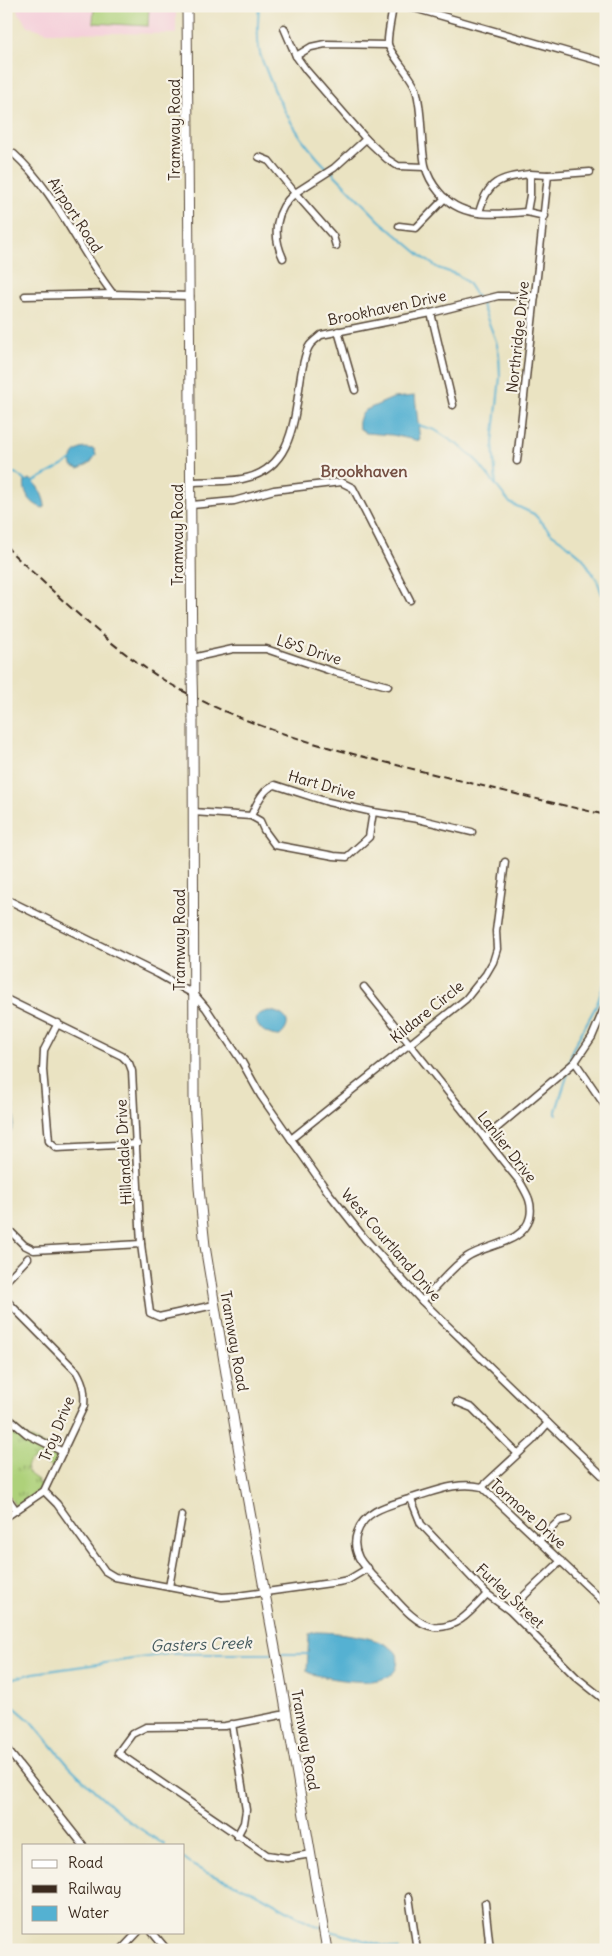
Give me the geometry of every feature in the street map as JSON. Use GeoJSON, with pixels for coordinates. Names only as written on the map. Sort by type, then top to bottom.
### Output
{"type":"FeatureCollection","features":[{"type":"Feature","properties":{"kind":"main road","name":"Tramway Road"},"geometry":{"type":"LineString","coordinates":[[188,6],[195,995],[194,1098],[199,1188],[214,1305],[327,1950]]}},
{"type":"Feature","properties":{"kind":"street"},"geometry":{"type":"LineString","coordinates":[[393,6],[388,45],[415,87],[420,105],[425,167],[434,186],[456,208],[479,213],[527,212],[545,216]]}},
{"type":"Feature","properties":{"kind":"street"},"geometry":{"type":"LineString","coordinates":[[406,6],[606,63]]}},
{"type":"Feature","properties":{"kind":"street"},"geometry":{"type":"LineString","coordinates":[[284,28],[296,56],[306,70],[366,139],[398,166],[425,167]]}},
{"type":"Feature","properties":{"kind":"street"},"geometry":{"type":"LineString","coordinates":[[296,56],[311,47],[325,44],[388,45]]}},
{"type":"Feature","properties":{"kind":"street"},"geometry":{"type":"LineString","coordinates":[[283,258],[278,246],[276,230],[280,212],[287,200],[334,168],[366,139]]}},
{"type":"Feature","properties":{"kind":"street","name":"Airport Road"},"geometry":{"type":"LineString","coordinates":[[14,154],[32,172],[74,234],[97,274],[113,294]]}},
{"type":"Feature","properties":{"kind":"street"},"geometry":{"type":"LineString","coordinates":[[259,157],[269,161],[333,236],[336,246]]}},
{"type":"Feature","properties":{"kind":"street"},"geometry":{"type":"LineString","coordinates":[[479,213],[483,197],[492,185],[507,177],[530,174],[548,175],[590,172]]}},
{"type":"Feature","properties":{"kind":"street"},"geometry":{"type":"LineString","coordinates":[[527,212],[530,195],[530,174]]}},
{"type":"Feature","properties":{"kind":"street","name":"Northridge Drive"},"geometry":{"type":"LineString","coordinates":[[517,461],[548,175]]}},
{"type":"Feature","properties":{"kind":"street"},"geometry":{"type":"LineString","coordinates":[[399,226],[416,228],[445,198]]}},
{"type":"Feature","properties":{"kind":"street"},"geometry":{"type":"LineString","coordinates":[[25,296],[113,294],[190,296]]}},
{"type":"Feature","properties":{"kind":"street","name":"Brookhaven Drive"},"geometry":{"type":"LineString","coordinates":[[191,482],[242,479],[263,473],[279,460],[288,442],[296,412],[301,377],[309,346],[321,334],[431,313],[498,296],[534,296]]}},
{"type":"Feature","properties":{"kind":"street"},"geometry":{"type":"LineString","coordinates":[[431,313],[453,405]]}},
{"type":"Feature","properties":{"kind":"street"},"geometry":{"type":"LineString","coordinates":[[338,331],[355,390]]}},
{"type":"Feature","properties":{"kind":"street"},"geometry":{"type":"LineString","coordinates":[[192,505],[234,501],[274,490],[341,482],[352,488],[410,600]]}},
{"type":"Feature","properties":{"kind":"street","name":"L&S Drive"},"geometry":{"type":"LineString","coordinates":[[192,658],[233,649],[266,649],[334,672],[388,686]]}},
{"type":"Feature","properties":{"kind":"street","name":"Hart Drive"},"geometry":{"type":"LineString","coordinates":[[373,812],[369,837],[347,857],[275,845],[260,821],[251,816],[256,804],[269,787],[275,785],[328,802],[418,819],[472,832]]}},
{"type":"Feature","properties":{"kind":"street"},"geometry":{"type":"LineString","coordinates":[[193,812],[251,816]]}},
{"type":"Feature","properties":{"kind":"street","name":"Kildare Circle"},"geometry":{"type":"LineString","coordinates":[[291,1139],[466,999],[477,988],[493,962],[497,949],[496,931],[505,862]]}},
{"type":"Feature","properties":{"kind":"street"},"geometry":{"type":"LineString","coordinates":[[6,899],[195,995]]}},
{"type":"Feature","properties":{"kind":"street","name":"Lanlier Drive"},"geometry":{"type":"LineString","coordinates":[[364,988],[485,1138],[528,1195],[532,1208],[528,1224],[519,1234],[466,1258],[422,1301]]}},
{"type":"Feature","properties":{"kind":"street","name":"West Courtland Drive"},"geometry":{"type":"LineString","coordinates":[[195,995],[206,1008],[291,1139],[328,1192],[365,1239],[422,1301],[606,1479]]}},
{"type":"Feature","properties":{"kind":"street","name":"Hillandale Drive"},"geometry":{"type":"LineString","coordinates":[[6,998],[122,1056],[129,1063],[132,1071],[137,1144],[141,1244],[150,1313],[159,1317],[214,1305]]}},
{"type":"Feature","properties":{"kind":"street"},"geometry":{"type":"LineString","coordinates":[[485,1138],[575,1062],[592,1037],[606,1004]]}},
{"type":"Feature","properties":{"kind":"street"},"geometry":{"type":"LineString","coordinates":[[58,1023],[44,1050],[43,1070],[50,1141],[57,1148],[137,1144]]}},
{"type":"Feature","properties":{"kind":"street"},"geometry":{"type":"LineString","coordinates":[[575,1062],[606,1107]]}},
{"type":"Feature","properties":{"kind":"street"},"geometry":{"type":"LineString","coordinates":[[6,1226],[24,1245],[34,1250],[141,1244]]}},
{"type":"Feature","properties":{"kind":"street"},"geometry":{"type":"LineString","coordinates":[[6,1281],[28,1258]]}},
{"type":"Feature","properties":{"kind":"street","name":"Troy Drive"},"geometry":{"type":"LineString","coordinates":[[6,1300],[77,1372],[82,1381],[84,1391],[84,1406],[44,1491],[6,1517]]}},
{"type":"Feature","properties":{"kind":"street"},"geometry":{"type":"LineString","coordinates":[[457,1402],[472,1408],[517,1453]]}},
{"type":"Feature","properties":{"kind":"street"},"geometry":{"type":"LineString","coordinates":[[6,1416],[27,1434],[63,1452]]}},
{"type":"Feature","properties":{"kind":"street"},"geometry":{"type":"LineString","coordinates":[[482,1487],[517,1453],[532,1442],[548,1423]]}},
{"type":"Feature","properties":{"kind":"street","name":"Tormore Drive"},"geometry":{"type":"LineString","coordinates":[[487,1594],[466,1616],[452,1624],[433,1627],[414,1618],[359,1558],[354,1541],[360,1524],[370,1514],[383,1507],[443,1489],[468,1484],[482,1487],[606,1604]]}},
{"type":"Feature","properties":{"kind":"street"},"geometry":{"type":"LineString","coordinates":[[44,1491],[57,1504],[105,1571],[115,1577],[222,1596],[348,1580],[368,1568]]}},
{"type":"Feature","properties":{"kind":"street"},"geometry":{"type":"LineString","coordinates":[[6,1496],[16,1510]]}},
{"type":"Feature","properties":{"kind":"street","name":"Furley Street"},"geometry":{"type":"LineString","coordinates":[[411,1499],[421,1524],[487,1594],[509,1610],[576,1677],[606,1701]]}},
{"type":"Feature","properties":{"kind":"street"},"geometry":{"type":"LineString","coordinates":[[169,1587],[182,1515]]}},
{"type":"Feature","properties":{"kind":"street"},"geometry":{"type":"LineString","coordinates":[[539,1540],[559,1521],[568,1519]]}},
{"type":"Feature","properties":{"kind":"street"},"geometry":{"type":"LineString","coordinates":[[509,1610],[561,1561]]}},
{"type":"Feature","properties":{"kind":"street"},"geometry":{"type":"LineString","coordinates":[[286,1714],[232,1724],[146,1727],[132,1734],[118,1753],[260,1851],[273,1857],[287,1858],[311,1854]]}},
{"type":"Feature","properties":{"kind":"street"},"geometry":{"type":"LineString","coordinates":[[232,1724],[246,1810],[244,1822],[237,1836]]}},
{"type":"Feature","properties":{"kind":"street"},"geometry":{"type":"LineString","coordinates":[[6,1748],[82,1844]]}},
{"type":"Feature","properties":{"kind":"street"},"geometry":{"type":"LineString","coordinates":[[409,1897],[418,1950]]}},
{"type":"Feature","properties":{"kind":"street"},"geometry":{"type":"LineString","coordinates":[[485,1903],[490,1950]]}},
{"type":"Feature","properties":{"kind":"street"},"geometry":{"type":"LineString","coordinates":[[121,1950],[136,1934]]}},
{"type":"Feature","properties":{"kind":"street"},"geometry":{"type":"LineString","coordinates":[[154,1934],[167,1950]]}},
{"type":"Feature","properties":{"kind":"shaded area"},"geometry":{"type":"Polygon","coordinates":[[[16,6],[176,6],[176,34],[47,32],[28,26],[19,14],[16,6]]]}},
{"type":"Feature","properties":{"kind":"green space"},"geometry":{"type":"Polygon","coordinates":[[[94,6],[149,6],[148,26],[93,23],[94,6]]]}},
{"type":"Feature","properties":{"kind":"green space"},"geometry":{"type":"Polygon","coordinates":[[[6,1419],[26,1436],[60,1453],[53,1468],[38,1460],[28,1463],[26,1467],[28,1472],[38,1480],[37,1483],[41,1485],[44,1483],[41,1489],[16,1507],[6,1491],[6,1419]]]}},
{"type":"Feature","properties":{"kind":"water"},"geometry":{"type":"Polygon","coordinates":[[[415,396],[420,441],[392,435],[366,433],[359,428],[360,418],[366,410],[393,398],[415,396]]]}},
{"type":"Feature","properties":{"kind":"water"},"geometry":{"type":"Polygon","coordinates":[[[84,448],[94,449],[96,455],[90,463],[79,469],[72,466],[74,454],[84,448]]]}},
{"type":"Feature","properties":{"kind":"water"},"geometry":{"type":"Polygon","coordinates":[[[30,479],[41,494],[45,505],[44,508],[32,501],[25,490],[25,481],[30,479]]]}},
{"type":"Feature","properties":{"kind":"water"},"geometry":{"type":"Polygon","coordinates":[[[269,1011],[280,1014],[286,1019],[287,1027],[280,1036],[262,1030],[256,1021],[261,1013],[269,1011]]]}},
{"type":"Feature","properties":{"kind":"water"},"geometry":{"type":"Polygon","coordinates":[[[6,1086],[13,1106],[14,1119],[13,1126],[6,1138],[6,1086]]]}},
{"type":"Feature","properties":{"kind":"water"},"geometry":{"type":"Polygon","coordinates":[[[315,1632],[359,1636],[382,1643],[397,1654],[397,1667],[390,1675],[379,1680],[350,1681],[312,1674],[307,1671],[309,1634],[315,1632]]]}},
{"type":"Feature","properties":{"kind":"waterway"},"geometry":{"type":"LineString","coordinates":[[259,6],[258,45],[268,75],[293,125],[309,148],[328,169]]}},
{"type":"Feature","properties":{"kind":"waterway"},"geometry":{"type":"LineString","coordinates":[[332,172],[380,221],[425,259],[438,268],[458,275],[468,283],[481,303],[499,354],[500,377],[493,443],[496,485]]}},
{"type":"Feature","properties":{"kind":"waterway"},"geometry":{"type":"LineString","coordinates":[[418,425],[435,430],[461,447],[476,460],[510,503],[534,514],[552,534],[582,557],[606,598]]}},
{"type":"Feature","properties":{"kind":"waterway"},"geometry":{"type":"LineString","coordinates":[[33,482],[72,460]]}},
{"type":"Feature","properties":{"kind":"waterway"},"geometry":{"type":"LineString","coordinates":[[6,475],[15,473],[26,481]]}},
{"type":"Feature","properties":{"kind":"waterway"},"geometry":{"type":"LineString","coordinates":[[569,1065],[572,1050],[595,1008],[606,979]]}},
{"type":"Feature","properties":{"kind":"waterway"},"geometry":{"type":"LineString","coordinates":[[556,1115],[569,1070]]}},
{"type":"Feature","properties":{"kind":"waterway","name":"Gasters Creek"},"geometry":{"type":"LineString","coordinates":[[6,1680],[34,1673],[169,1654],[274,1654]]}},
{"type":"Feature","properties":{"kind":"waterway","name":"Gasters Creek"},"geometry":{"type":"LineString","coordinates":[[279,1654],[309,1654]]}},
{"type":"Feature","properties":{"kind":"waterway"},"geometry":{"type":"LineString","coordinates":[[6,1700],[34,1724],[69,1766],[94,1790],[130,1822],[163,1844]]}},
{"type":"Feature","properties":{"kind":"waterway"},"geometry":{"type":"LineString","coordinates":[[185,1860],[201,1870],[258,1894],[296,1916],[320,1927]]}},
{"type":"Feature","properties":{"kind":"waterway"},"geometry":{"type":"LineString","coordinates":[[327,1930],[399,1950]]}},
{"type":"Feature","properties":{"kind":"railway"},"geometry":{"type":"LineString","coordinates":[[6,545],[11,552],[113,644],[157,676],[209,704],[268,728],[359,756],[606,815]]}},
{"type":"Feature","properties":{"kind":"district","name":"Brookhaven"},"geometry":{"type":"Point","coordinates":[364,471]}}]}
